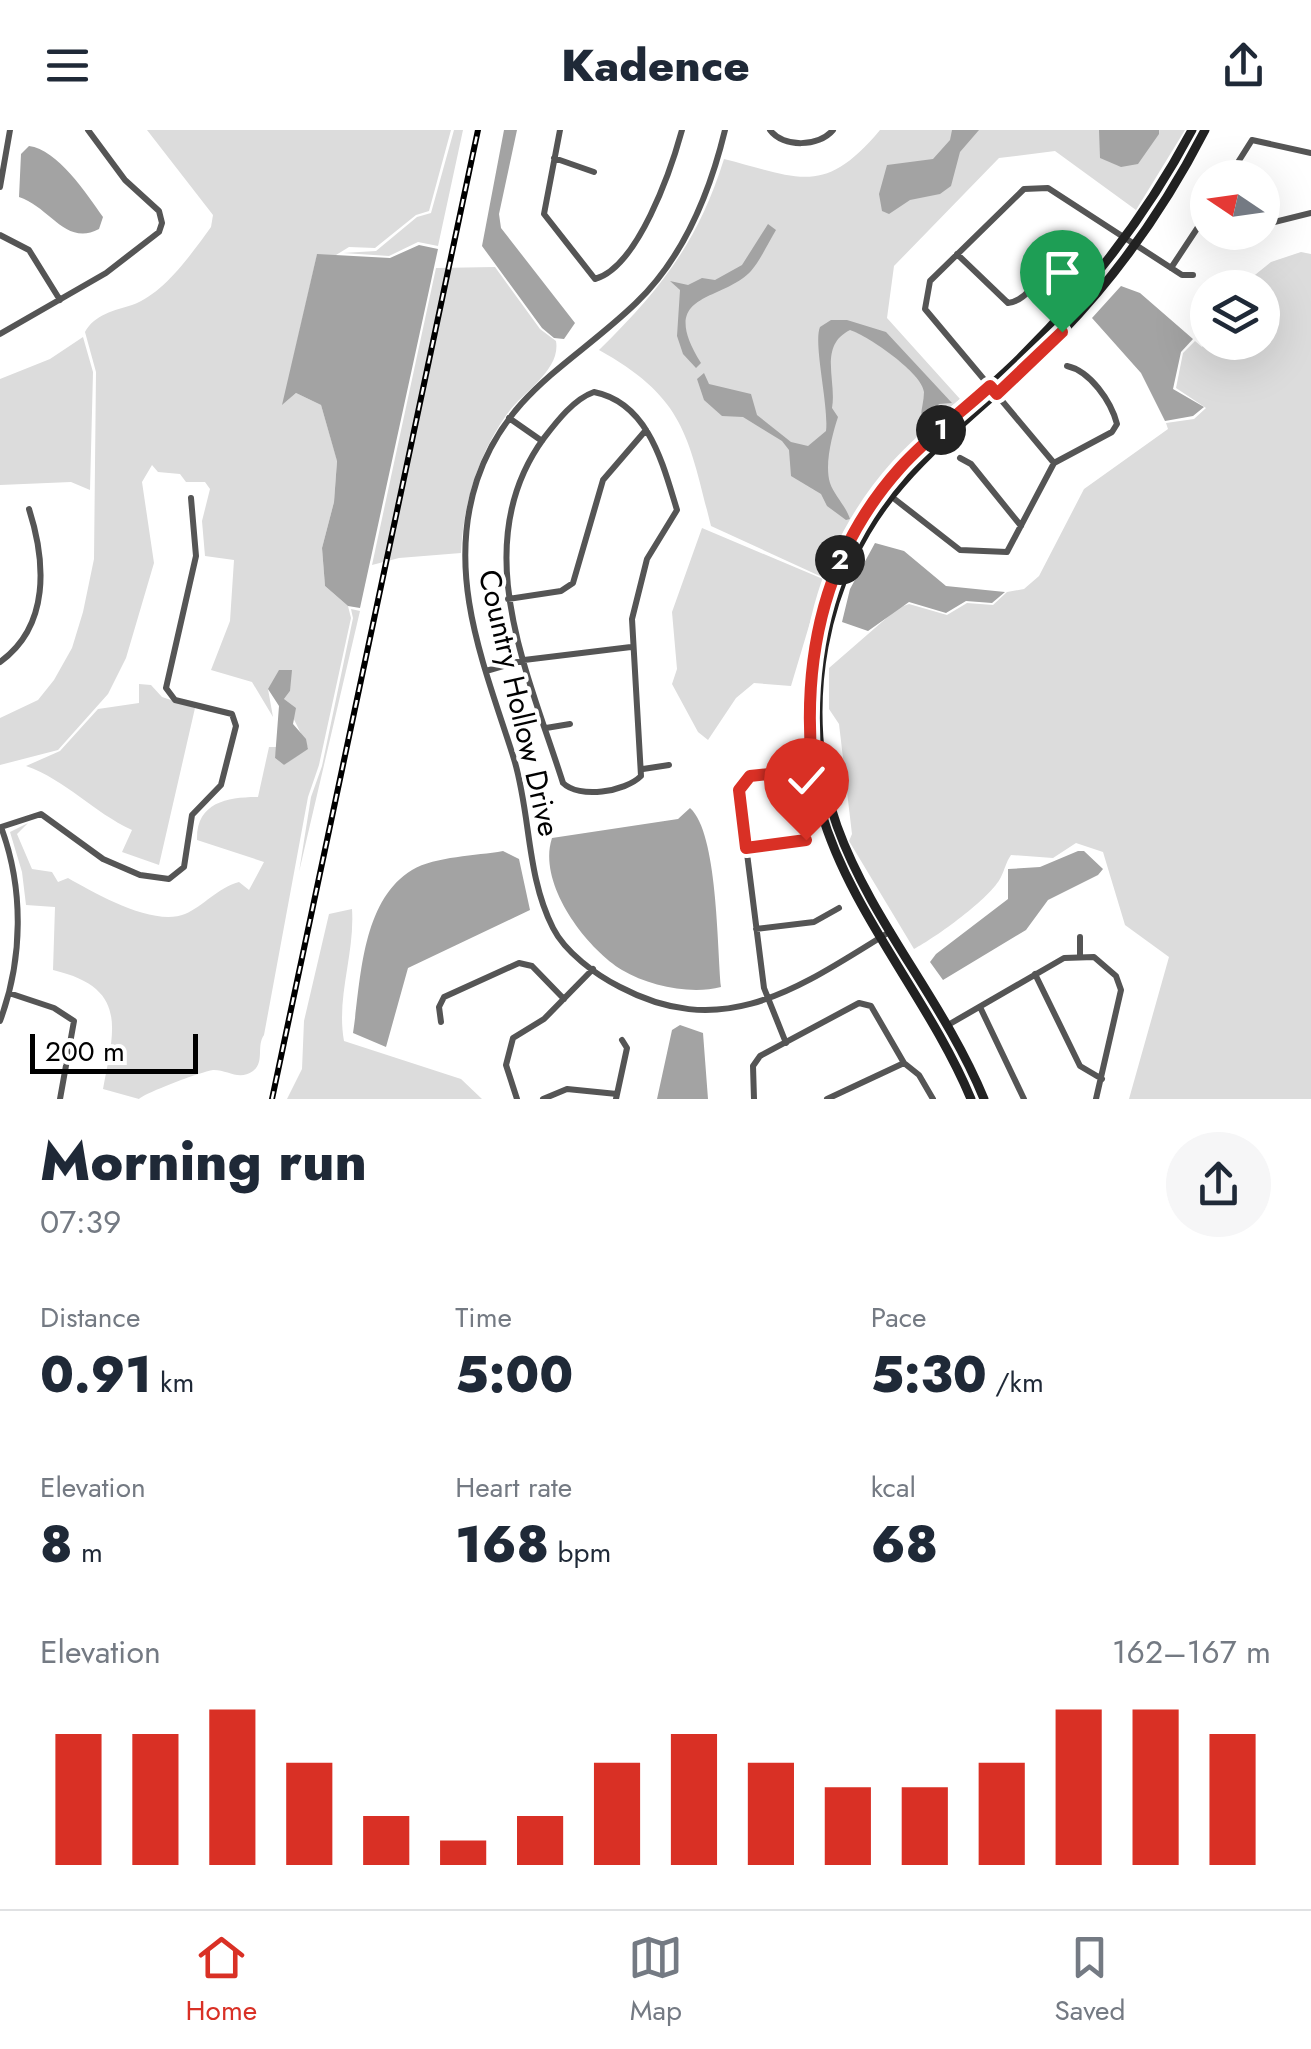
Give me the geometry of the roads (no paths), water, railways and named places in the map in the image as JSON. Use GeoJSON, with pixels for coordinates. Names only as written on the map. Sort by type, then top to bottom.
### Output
{"type":"FeatureCollection","features":[{"type":"Feature","properties":{"kind":"street"},"geometry":{"type":"LineString","coordinates":[[0,187],[10,130]]}},
{"type":"Feature","properties":{"kind":"street"},"geometry":{"type":"LineString","coordinates":[[0,334],[132,254],[162,223],[158,211],[125,180],[88,130]]}},
{"type":"Feature","properties":{"kind":"street"},"geometry":{"type":"LineString","coordinates":[[560,130],[544,214],[595,279],[605,276],[627,251],[653,211],[682,130]]}},
{"type":"Feature","properties":{"kind":"street","name":"Country Hollow Drive"},"geometry":{"type":"LineString","coordinates":[[722,130],[706,196],[661,274],[613,324],[547,374],[509,418],[477,481],[465,535],[468,607],[518,774],[534,879],[554,930],[593,969],[653,1002],[689,1010],[732,1010],[767,1001],[887,934]]}},
{"type":"Feature","properties":{"kind":"street"},"geometry":{"type":"LineString","coordinates":[[770,130],[777,138],[802,143],[822,140],[833,130]]}},
{"type":"Feature","properties":{"kind":"street"},"geometry":{"type":"LineString","coordinates":[[1130,241],[1192,130]]}},
{"type":"Feature","properties":{"kind":"street"},"geometry":{"type":"LineString","coordinates":[[971,1099],[955,1060],[887,934],[837,824],[821,756],[818,710],[822,656],[839,592],[854,556],[890,497],[1130,241],[1205,130]]}},
{"type":"Feature","properties":{"kind":"street"},"geometry":{"type":"LineString","coordinates":[[1239,160],[1252,140],[1311,153]]}},
{"type":"Feature","properties":{"kind":"street"},"geometry":{"type":"LineString","coordinates":[[554,158],[594,172]]}},
{"type":"Feature","properties":{"kind":"street"},"geometry":{"type":"LineString","coordinates":[[1054,463],[926,309],[930,281],[1024,189],[1048,188],[1171,268],[1190,274]]}},
{"type":"Feature","properties":{"kind":"street"},"geometry":{"type":"LineString","coordinates":[[1280,222],[1311,214]]}},
{"type":"Feature","properties":{"kind":"street"},"geometry":{"type":"LineString","coordinates":[[0,235],[29,250],[60,300]]}},
{"type":"Feature","properties":{"kind":"street"},"geometry":{"type":"LineString","coordinates":[[1171,268],[1190,239]]}},
{"type":"Feature","properties":{"kind":"street"},"geometry":{"type":"LineString","coordinates":[[957,254],[1008,303],[1016,302],[1038,280],[1042,266]]}},
{"type":"Feature","properties":{"kind":"street"},"geometry":{"type":"LineString","coordinates":[[890,497],[941,538],[966,552],[1007,552],[1054,463],[1112,432],[1117,424],[1107,402],[1081,369],[1067,366]]}},
{"type":"Feature","properties":{"kind":"street"},"geometry":{"type":"LineString","coordinates":[[984,1099],[948,1025],[838,857],[813,776],[806,715],[810,655],[841,557],[862,519],[900,468],[994,390]]}},
{"type":"Feature","properties":{"kind":"street"},"geometry":{"type":"LineString","coordinates":[[643,769],[631,647],[632,619],[648,559],[677,510],[658,448],[646,430],[629,411],[594,392],[570,408],[542,441],[521,478],[508,518],[508,599],[563,782],[572,792],[627,785],[643,769],[669,765]]}},
{"type":"Feature","properties":{"kind":"street"},"geometry":{"type":"LineString","coordinates":[[509,418],[542,441]]}},
{"type":"Feature","properties":{"kind":"street"},"geometry":{"type":"LineString","coordinates":[[508,599],[561,591],[573,584],[603,480],[646,430]]}},
{"type":"Feature","properties":{"kind":"street"},"geometry":{"type":"LineString","coordinates":[[960,458],[971,464],[1021,526]]}},
{"type":"Feature","properties":{"kind":"street"},"geometry":{"type":"LineString","coordinates":[[0,1022],[9,993],[17,892],[1,826],[41,814],[103,859],[140,875],[169,879],[184,867],[188,823],[222,784],[236,726],[232,714],[175,700],[166,688],[196,556],[191,498]]}},
{"type":"Feature","properties":{"kind":"street"},"geometry":{"type":"LineString","coordinates":[[0,662],[17,650],[34,622],[41,589],[40,542],[29,509]]}},
{"type":"Feature","properties":{"kind":"street"},"geometry":{"type":"LineString","coordinates":[[486,671],[524,660],[631,647]]}},
{"type":"Feature","properties":{"kind":"street"},"geometry":{"type":"LineString","coordinates":[[546,728],[570,724]]}},
{"type":"Feature","properties":{"kind":"street"},"geometry":{"type":"LineString","coordinates":[[786,1043],[767,1001],[746,848],[742,781],[799,771],[813,776]]}},
{"type":"Feature","properties":{"kind":"street"},"geometry":{"type":"LineString","coordinates":[[746,848],[806,840]]}},
{"type":"Feature","properties":{"kind":"street"},"geometry":{"type":"LineString","coordinates":[[756,929],[814,922],[838,908]]}},
{"type":"Feature","properties":{"kind":"street"},"geometry":{"type":"LineString","coordinates":[[1080,937],[1080,955]]}},
{"type":"Feature","properties":{"kind":"street"},"geometry":{"type":"LineString","coordinates":[[948,1025],[1064,958],[1080,955],[1106,965],[1121,990],[1096,1099]]}},
{"type":"Feature","properties":{"kind":"street"},"geometry":{"type":"LineString","coordinates":[[441,1022],[439,1007],[444,998],[519,963],[532,966],[564,999]]}},
{"type":"Feature","properties":{"kind":"street"},"geometry":{"type":"LineString","coordinates":[[517,1099],[506,1065],[514,1038],[564,999],[593,969]]}},
{"type":"Feature","properties":{"kind":"street"},"geometry":{"type":"LineString","coordinates":[[1035,974],[1080,1066],[1102,1079]]}},
{"type":"Feature","properties":{"kind":"street"},"geometry":{"type":"LineString","coordinates":[[9,993],[38,1001],[74,1021],[60,1099]]}},
{"type":"Feature","properties":{"kind":"street"},"geometry":{"type":"LineString","coordinates":[[754,1099],[752,1066],[760,1056],[866,1003],[904,1063],[919,1075],[933,1099]]}},
{"type":"Feature","properties":{"kind":"street"},"geometry":{"type":"LineString","coordinates":[[980,1007],[1024,1099]]}},
{"type":"Feature","properties":{"kind":"street"},"geometry":{"type":"LineString","coordinates":[[543,1099],[567,1088],[616,1096],[628,1048],[622,1040]]}},
{"type":"Feature","properties":{"kind":"street"},"geometry":{"type":"LineString","coordinates":[[828,1099],[904,1063]]}},
{"type":"Feature","properties":{"kind":"railway"},"geometry":{"type":"LineString","coordinates":[[272,1099],[478,130]]}}]}
